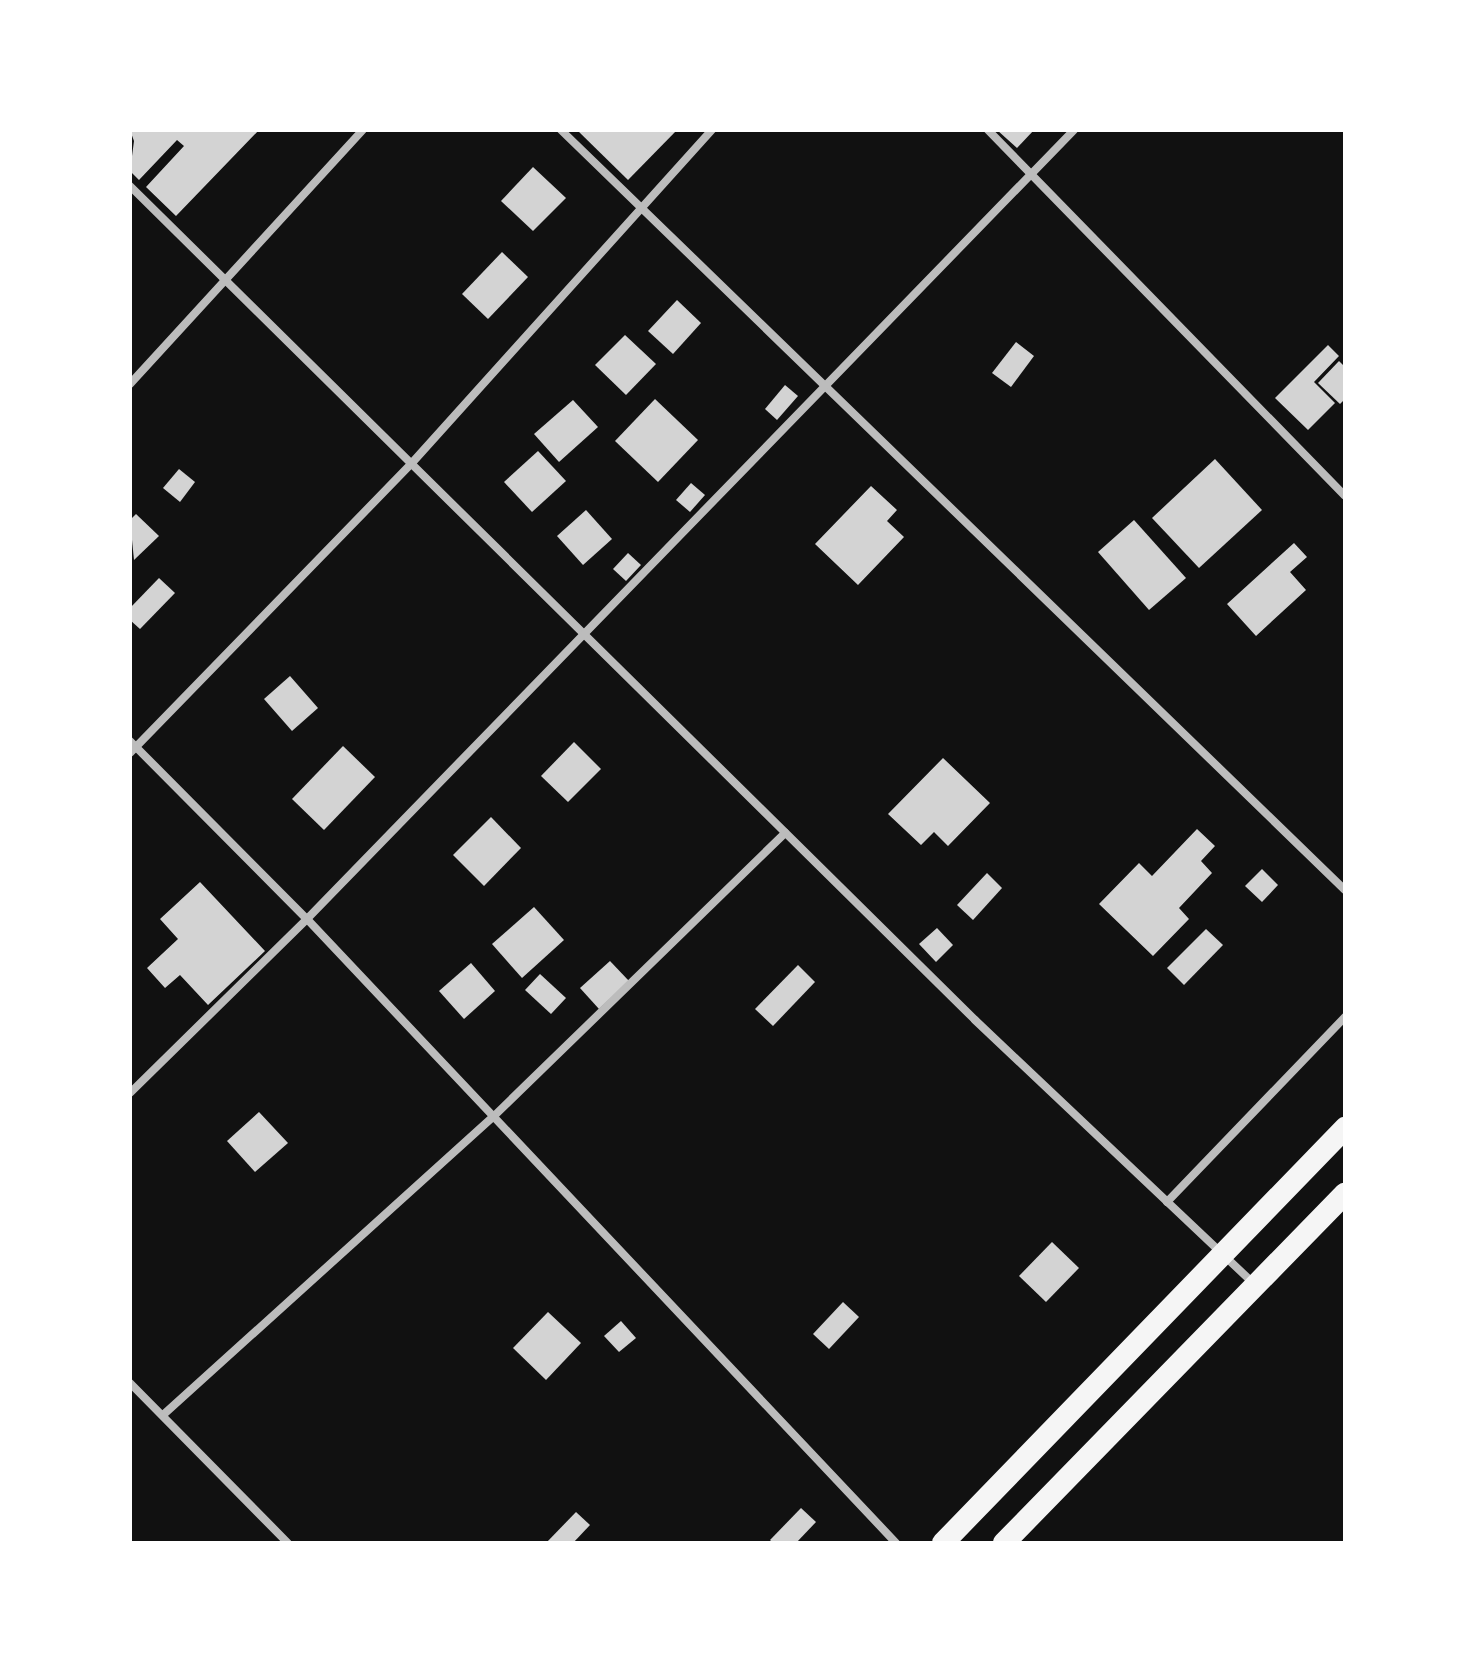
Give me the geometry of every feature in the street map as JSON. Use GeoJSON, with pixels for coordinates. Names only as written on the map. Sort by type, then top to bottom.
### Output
{"type":"FeatureCollection","features":[{"type":"Feature","properties":{"kind":"highway"},"geometry":{"type":"LineString","coordinates":[[943,1543],[1345,1128]]}},
{"type":"Feature","properties":{"kind":"highway"},"geometry":{"type":"LineString","coordinates":[[1004,1543],[1345,1194]]}},
{"type":"Feature","properties":{"kind":"street"},"geometry":{"type":"LineString","coordinates":[[130,384],[228,283],[363,130]]}},
{"type":"Feature","properties":{"kind":"street"},"geometry":{"type":"LineString","coordinates":[[561,130],[1345,890]]}},
{"type":"Feature","properties":{"kind":"street"},"geometry":{"type":"LineString","coordinates":[[712,130],[411,464],[132,747],[307,919],[896,1543]]}},
{"type":"Feature","properties":{"kind":"street"},"geometry":{"type":"LineString","coordinates":[[988,130],[1345,496]]}},
{"type":"Feature","properties":{"kind":"street"},"geometry":{"type":"LineString","coordinates":[[130,1093],[307,919],[824,383],[1074,130]]}},
{"type":"Feature","properties":{"kind":"street"},"geometry":{"type":"LineString","coordinates":[[130,186],[581,635],[1256,1287]]}},
{"type":"Feature","properties":{"kind":"street"},"geometry":{"type":"LineString","coordinates":[[163,1415],[492,1118],[785,833]]}},
{"type":"Feature","properties":{"kind":"street"},"geometry":{"type":"LineString","coordinates":[[1167,1202],[1345,1017]]}},
{"type":"Feature","properties":{"kind":"street"},"geometry":{"type":"LineString","coordinates":[[130,1383],[288,1543]]}},
{"type":"Feature","properties":{"kind":"building"},"geometry":{"type":"Polygon","coordinates":[[[130,130],[259,130],[176,216],[146,187],[184,146],[177,140],[139,180],[130,171],[134,141],[130,130]]]}},
{"type":"Feature","properties":{"kind":"building"},"geometry":{"type":"Polygon","coordinates":[[[577,130],[677,130],[628,180],[577,130]]]}},
{"type":"Feature","properties":{"kind":"building"},"geometry":{"type":"Polygon","coordinates":[[[997,130],[1034,130],[1017,148],[997,130]]]}},
{"type":"Feature","properties":{"kind":"building"},"geometry":{"type":"Polygon","coordinates":[[[533,167],[566,198],[533,231],[501,201],[533,167]]]}},
{"type":"Feature","properties":{"kind":"building"},"geometry":{"type":"Polygon","coordinates":[[[502,252],[528,277],[488,319],[462,294],[502,252]]]}},
{"type":"Feature","properties":{"kind":"building"},"geometry":{"type":"Polygon","coordinates":[[[677,300],[701,323],[673,354],[648,331],[677,300]]]}},
{"type":"Feature","properties":{"kind":"building"},"geometry":{"type":"Polygon","coordinates":[[[625,335],[656,364],[626,395],[595,365],[625,335]]]}},
{"type":"Feature","properties":{"kind":"building"},"geometry":{"type":"Polygon","coordinates":[[[1016,342],[1034,356],[1011,387],[992,373],[1016,342]]]}},
{"type":"Feature","properties":{"kind":"building"},"geometry":{"type":"Polygon","coordinates":[[[1328,345],[1339,356],[1314,382],[1335,403],[1308,430],[1275,398],[1328,345]]]}},
{"type":"Feature","properties":{"kind":"building"},"geometry":{"type":"Polygon","coordinates":[[[1339,361],[1345,367],[1345,399],[1340,404],[1318,383],[1339,361]]]}},
{"type":"Feature","properties":{"kind":"building"},"geometry":{"type":"Polygon","coordinates":[[[785,385],[798,396],[777,420],[765,409],[785,385]]]}},
{"type":"Feature","properties":{"kind":"building"},"geometry":{"type":"Polygon","coordinates":[[[655,399],[698,440],[658,482],[615,441],[655,399]]]}},
{"type":"Feature","properties":{"kind":"building"},"geometry":{"type":"Polygon","coordinates":[[[573,400],[598,427],[559,462],[534,434],[573,400]]]}},
{"type":"Feature","properties":{"kind":"building"},"geometry":{"type":"Polygon","coordinates":[[[538,451],[566,481],[532,512],[504,482],[538,451]]]}},
{"type":"Feature","properties":{"kind":"building"},"geometry":{"type":"Polygon","coordinates":[[[1215,459],[1262,510],[1199,568],[1152,518],[1215,459]]]}},
{"type":"Feature","properties":{"kind":"building"},"geometry":{"type":"Polygon","coordinates":[[[179,469],[195,482],[180,502],[163,488],[179,469]]]}},
{"type":"Feature","properties":{"kind":"building"},"geometry":{"type":"Polygon","coordinates":[[[691,483],[705,495],[690,512],[676,500],[691,483]]]}},
{"type":"Feature","properties":{"kind":"building"},"geometry":{"type":"Polygon","coordinates":[[[871,486],[897,510],[887,521],[904,537],[858,585],[815,544],[871,486]]]}},
{"type":"Feature","properties":{"kind":"building"},"geometry":{"type":"Polygon","coordinates":[[[586,510],[612,539],[583,565],[557,536],[586,510]]]}},
{"type":"Feature","properties":{"kind":"building"},"geometry":{"type":"Polygon","coordinates":[[[136,514],[159,536],[134,560],[130,520],[136,514]]]}},
{"type":"Feature","properties":{"kind":"building"},"geometry":{"type":"Polygon","coordinates":[[[1134,520],[1186,578],[1149,610],[1098,552],[1134,520]]]}},
{"type":"Feature","properties":{"kind":"building"},"geometry":{"type":"Polygon","coordinates":[[[1294,543],[1307,557],[1290,572],[1306,590],[1256,636],[1227,604],[1294,543]]]}},
{"type":"Feature","properties":{"kind":"building"},"geometry":{"type":"Polygon","coordinates":[[[628,553],[641,565],[626,581],[613,569],[628,553]]]}},
{"type":"Feature","properties":{"kind":"building"},"geometry":{"type":"Polygon","coordinates":[[[159,578],[175,593],[140,629],[130,620],[130,608],[159,578]]]}},
{"type":"Feature","properties":{"kind":"building"},"geometry":{"type":"Polygon","coordinates":[[[290,676],[318,708],[292,731],[264,699],[290,676]]]}},
{"type":"Feature","properties":{"kind":"building"},"geometry":{"type":"Polygon","coordinates":[[[574,742],[601,769],[568,802],[541,776],[574,742]]]}},
{"type":"Feature","properties":{"kind":"building"},"geometry":{"type":"Polygon","coordinates":[[[343,746],[375,777],[324,830],[292,799],[343,746]]]}},
{"type":"Feature","properties":{"kind":"building"},"geometry":{"type":"Polygon","coordinates":[[[943,758],[990,803],[948,846],[934,832],[921,845],[888,814],[943,758]]]}},
{"type":"Feature","properties":{"kind":"building"},"geometry":{"type":"Polygon","coordinates":[[[491,817],[521,848],[484,886],[453,855],[491,817]]]}},
{"type":"Feature","properties":{"kind":"building"},"geometry":{"type":"Polygon","coordinates":[[[1197,829],[1215,846],[1201,861],[1212,873],[1179,908],[1189,919],[1153,956],[1099,904],[1139,863],[1152,876],[1197,829]]]}},
{"type":"Feature","properties":{"kind":"building"},"geometry":{"type":"Polygon","coordinates":[[[1262,869],[1278,885],[1262,902],[1245,886],[1262,869]]]}},
{"type":"Feature","properties":{"kind":"building"},"geometry":{"type":"Polygon","coordinates":[[[987,873],[1002,888],[973,920],[957,905],[987,873]]]}},
{"type":"Feature","properties":{"kind":"building"},"geometry":{"type":"Polygon","coordinates":[[[200,882],[265,951],[208,1005],[180,975],[165,988],[147,968],[178,939],[160,919],[200,882]]]}},
{"type":"Feature","properties":{"kind":"building"},"geometry":{"type":"Polygon","coordinates":[[[534,907],[564,940],[522,978],[492,944],[534,907]]]}},
{"type":"Feature","properties":{"kind":"building"},"geometry":{"type":"Polygon","coordinates":[[[937,928],[953,945],[936,962],[919,944],[937,928]]]}},
{"type":"Feature","properties":{"kind":"building"},"geometry":{"type":"Polygon","coordinates":[[[1206,929],[1223,945],[1184,985],[1167,968],[1206,929]]]}},
{"type":"Feature","properties":{"kind":"building"},"geometry":{"type":"Polygon","coordinates":[[[610,961],[629,981],[599,1009],[580,988],[610,961]]]}},
{"type":"Feature","properties":{"kind":"building"},"geometry":{"type":"Polygon","coordinates":[[[471,963],[495,991],[464,1019],[439,991],[471,963]]]}},
{"type":"Feature","properties":{"kind":"building"},"geometry":{"type":"Polygon","coordinates":[[[798,965],[815,982],[773,1026],[755,1009],[798,965]]]}},
{"type":"Feature","properties":{"kind":"building"},"geometry":{"type":"Polygon","coordinates":[[[540,974],[566,998],[551,1014],[525,990],[540,974]]]}},
{"type":"Feature","properties":{"kind":"building"},"geometry":{"type":"Polygon","coordinates":[[[259,1112],[288,1143],[255,1172],[227,1141],[259,1112]]]}},
{"type":"Feature","properties":{"kind":"building"},"geometry":{"type":"Polygon","coordinates":[[[1052,1242],[1079,1268],[1046,1302],[1019,1276],[1052,1242]]]}},
{"type":"Feature","properties":{"kind":"building"},"geometry":{"type":"Polygon","coordinates":[[[843,1302],[859,1317],[829,1349],[813,1334],[843,1302]]]}},
{"type":"Feature","properties":{"kind":"building"},"geometry":{"type":"Polygon","coordinates":[[[548,1312],[581,1343],[546,1380],[513,1348],[548,1312]]]}},
{"type":"Feature","properties":{"kind":"building"},"geometry":{"type":"Polygon","coordinates":[[[621,1321],[636,1338],[619,1352],[604,1336],[621,1321]]]}},
{"type":"Feature","properties":{"kind":"building"},"geometry":{"type":"Polygon","coordinates":[[[801,1508],[816,1522],[796,1543],[773,1543],[770,1540],[801,1508]]]}},
{"type":"Feature","properties":{"kind":"building"},"geometry":{"type":"Polygon","coordinates":[[[576,1512],[590,1525],[573,1543],[546,1543],[576,1512]]]}}]}
